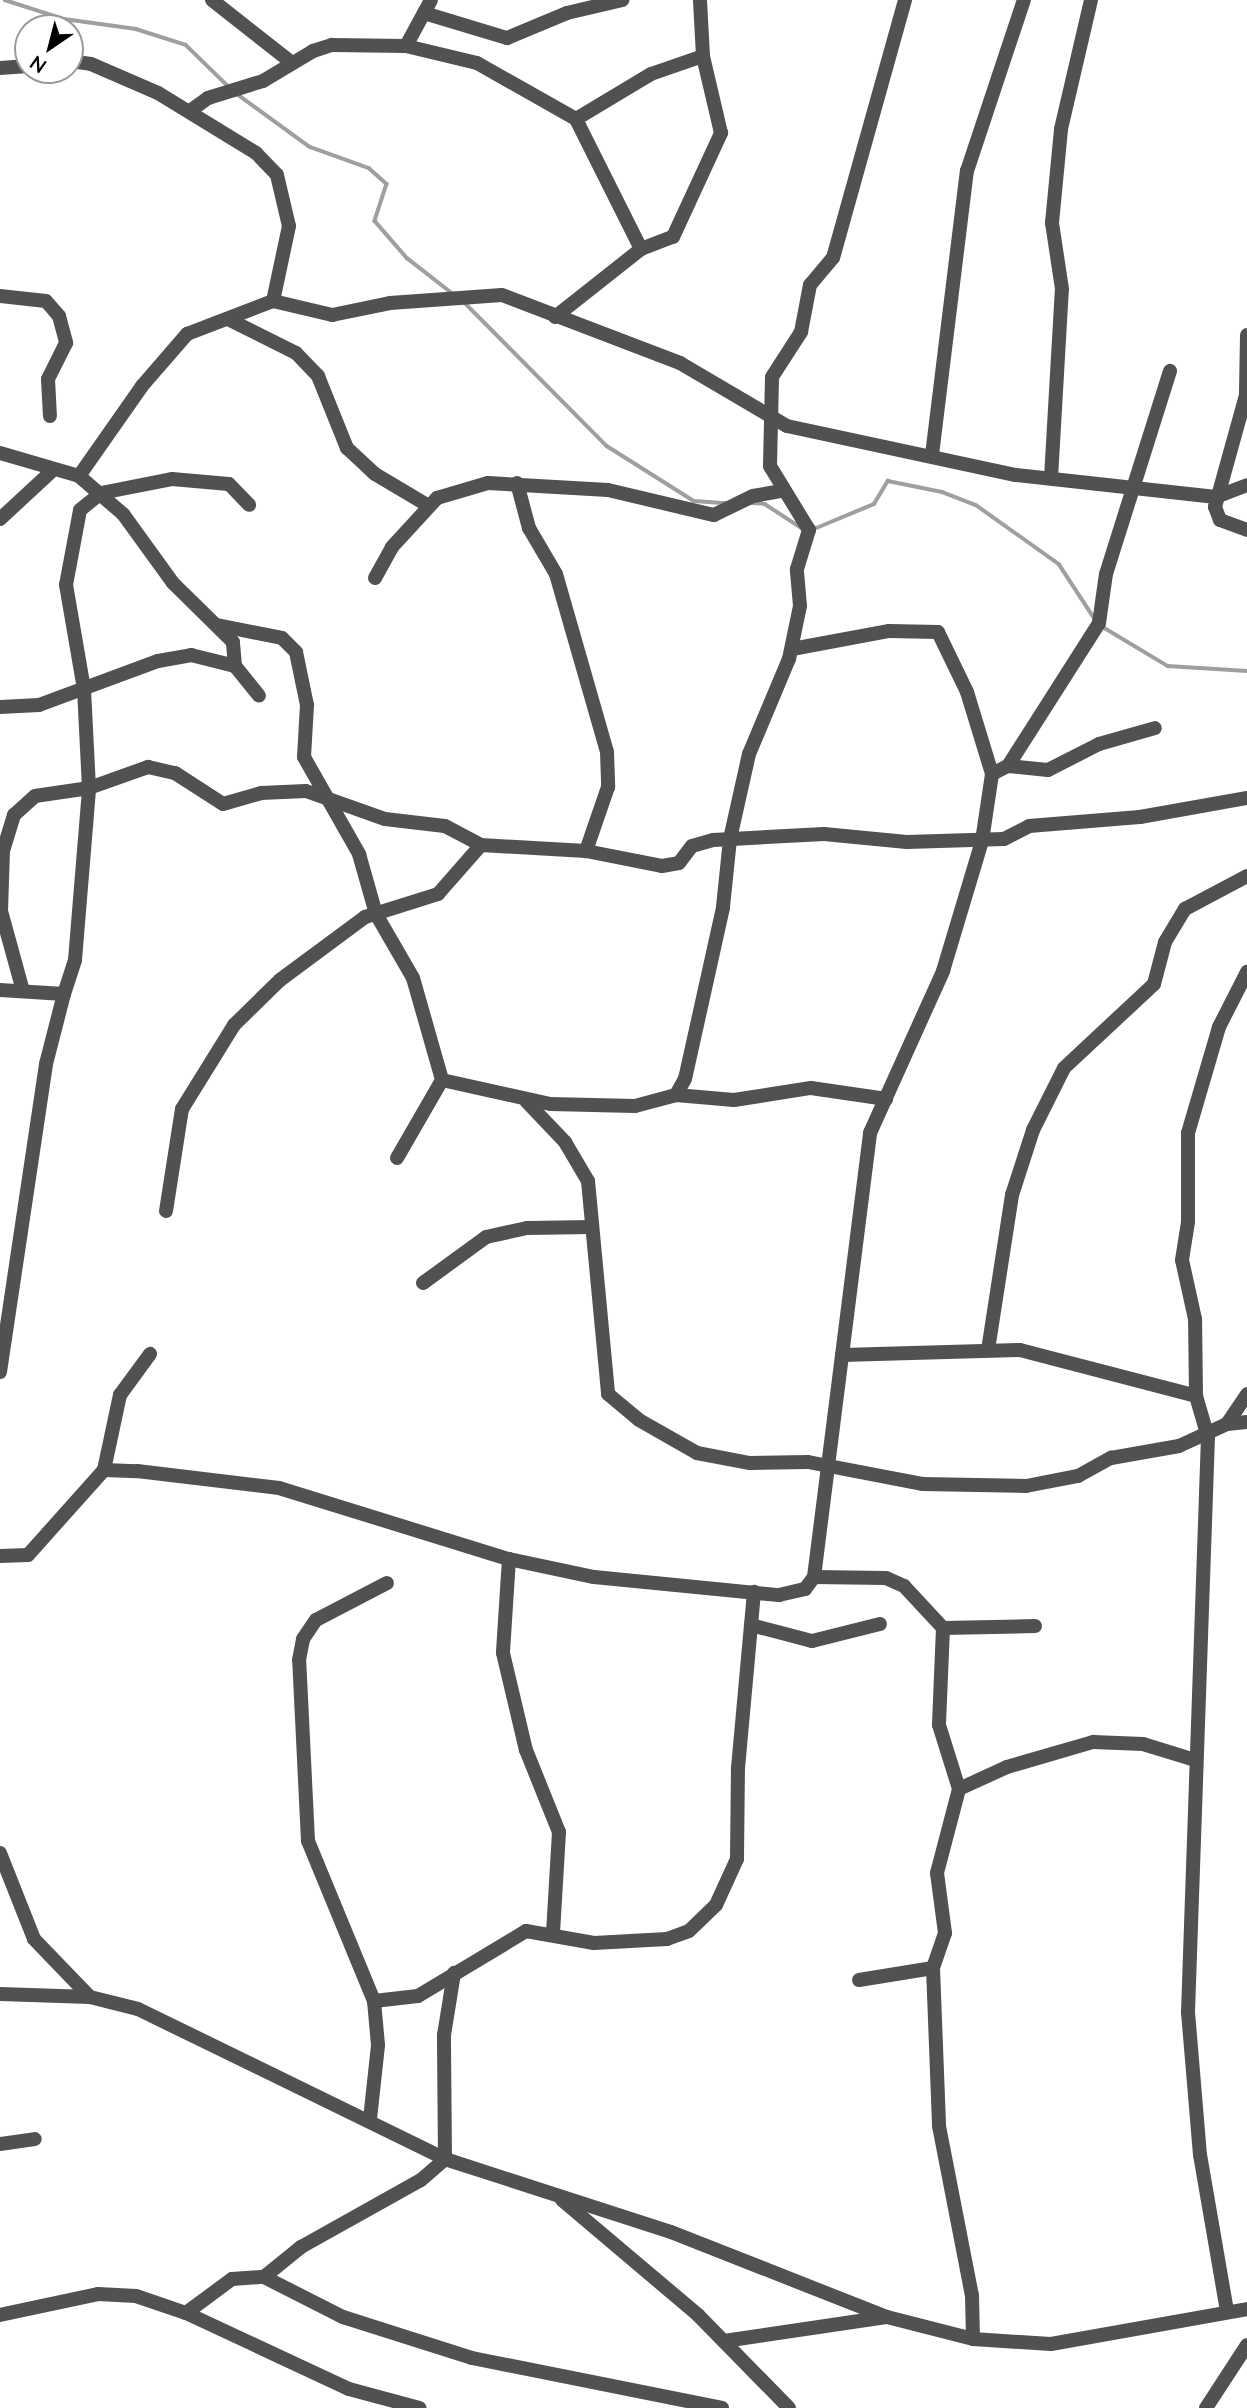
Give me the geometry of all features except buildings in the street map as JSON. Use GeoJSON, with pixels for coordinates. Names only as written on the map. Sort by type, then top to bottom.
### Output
{"type":"FeatureCollection","features":[{"type":"Feature","properties":{"kind":"street"},"geometry":{"type":"LineString","coordinates":[[212,0],[292,63]]}},
{"type":"Feature","properties":{"kind":"street"},"geometry":{"type":"LineString","coordinates":[[406,46],[431,0]]}},
{"type":"Feature","properties":{"kind":"street"},"geometry":{"type":"LineString","coordinates":[[424,13],[507,38],[578,9],[622,0]]}},
{"type":"Feature","properties":{"kind":"street"},"geometry":{"type":"LineString","coordinates":[[555,317],[641,249],[673,237],[721,133],[703,56],[700,0]]}},
{"type":"Feature","properties":{"kind":"street"},"geometry":{"type":"LineString","coordinates":[[676,1095],[686,1072],[697,1004],[723,907],[730,839],[752,744],[792,649],[800,606],[799,556],[809,530],[782,491],[770,466],[772,377],[802,332],[810,285],[833,258],[905,0]]}},
{"type":"Feature","properties":{"kind":"street"},"geometry":{"type":"LineString","coordinates":[[932,455],[967,171],[1024,0]]}},
{"type":"Feature","properties":{"kind":"street"},"geometry":{"type":"LineString","coordinates":[[1051,478],[1062,289],[1052,223],[1061,129],[1091,0]]}},
{"type":"Feature","properties":{"kind":"street"},"geometry":{"type":"LineString","coordinates":[[190,111],[332,45],[406,46],[477,63],[576,119],[641,249]]}},
{"type":"Feature","properties":{"kind":"street"},"geometry":{"type":"LineString","coordinates":[[576,119],[651,74],[703,56]]}},
{"type":"Feature","properties":{"kind":"street"},"geometry":{"type":"LineString","coordinates":[[84,65],[122,75],[190,111],[256,153],[277,175],[289,226],[273,301]]}},
{"type":"Feature","properties":{"kind":"street"},"geometry":{"type":"LineString","coordinates":[[79,477],[168,351],[187,334],[273,301],[332,315],[390,303],[502,295],[680,363],[772,422],[1051,478],[1133,485],[1216,497],[1247,485]]}},
{"type":"Feature","properties":{"kind":"street"},"geometry":{"type":"LineString","coordinates":[[0,296],[47,301],[60,316],[66,343],[48,380],[50,416]]}},
{"type":"Feature","properties":{"kind":"street"},"geometry":{"type":"LineString","coordinates":[[228,319],[296,353],[318,376],[347,448],[375,474],[429,506]]}},
{"type":"Feature","properties":{"kind":"street"},"geometry":{"type":"LineString","coordinates":[[1247,335],[1246,395],[1216,497],[1216,515],[1247,530]]}},
{"type":"Feature","properties":{"kind":"street"},"geometry":{"type":"LineString","coordinates":[[992,774],[1008,766],[1098,623],[1103,585],[1170,370]]}},
{"type":"Feature","properties":{"kind":"street"},"geometry":{"type":"LineString","coordinates":[[0,453],[51,472],[79,477],[101,493],[134,527],[173,583],[233,642],[235,666]]}},
{"type":"Feature","properties":{"kind":"street"},"geometry":{"type":"LineString","coordinates":[[0,519],[51,472]]}},
{"type":"Feature","properties":{"kind":"street"},"geometry":{"type":"LineString","coordinates":[[0,1372],[46,1064],[82,917],[89,788],[84,689],[69,609],[68,558],[80,510],[101,493],[146,481],[214,481],[229,484],[249,505]]}},
{"type":"Feature","properties":{"kind":"street"},"geometry":{"type":"LineString","coordinates":[[375,578],[392,547],[429,506],[442,495],[462,490],[517,483],[608,490],[714,515],[753,496],[782,491]]}},
{"type":"Feature","properties":{"kind":"street"},"geometry":{"type":"LineString","coordinates":[[517,483],[529,528],[556,574],[607,752],[608,787],[586,851]]}},
{"type":"Feature","properties":{"kind":"street"},"geometry":{"type":"LineString","coordinates":[[218,625],[264,632],[292,644],[307,705],[304,757],[359,854],[376,914],[413,978],[442,1080],[397,1158]]}},
{"type":"Feature","properties":{"kind":"street"},"geometry":{"type":"LineString","coordinates":[[104,1471],[279,1488],[509,1559],[594,1577],[754,1592],[796,1593],[814,1577],[870,1133],[943,971],[982,841],[992,774],[967,692],[938,632],[889,631],[792,649]]}},
{"type":"Feature","properties":{"kind":"street"},"geometry":{"type":"LineString","coordinates":[[0,707],[38,705],[175,657],[205,656],[235,666],[260,696]]}},
{"type":"Feature","properties":{"kind":"street"},"geometry":{"type":"LineString","coordinates":[[1008,766],[1048,770],[1099,744],[1155,728]]}},
{"type":"Feature","properties":{"kind":"street"},"geometry":{"type":"LineString","coordinates":[[23,991],[1,911],[8,832],[14,815],[35,796],[89,788],[148,767],[162,767],[223,804],[291,791],[385,819],[444,826],[481,845],[586,851],[662,866],[679,863],[699,842],[824,834],[907,842],[982,841],[1015,837],[1029,826],[1140,817],[1247,799]]}},
{"type":"Feature","properties":{"kind":"street"},"geometry":{"type":"LineString","coordinates":[[166,1211],[182,1109],[198,1075],[254,1003],[307,958],[376,914],[438,894],[481,845]]}},
{"type":"Feature","properties":{"kind":"street"},"geometry":{"type":"LineString","coordinates":[[988,1350],[1012,1195],[1033,1130],[1064,1068],[1122,1008],[1154,984],[1165,943],[1185,909],[1247,876]]}},
{"type":"Feature","properties":{"kind":"street"},"geometry":{"type":"LineString","coordinates":[[1227,2311],[1201,2167],[1189,2038],[1195,1760],[1206,1612],[1208,1437],[1196,1396],[1195,1319],[1183,1272],[1188,1133],[1219,1027],[1247,972]]}},
{"type":"Feature","properties":{"kind":"street"},"geometry":{"type":"LineString","coordinates":[[0,990],[64,994]]}},
{"type":"Feature","properties":{"kind":"street"},"geometry":{"type":"LineString","coordinates":[[442,1080],[526,1101],[635,1106],[676,1095],[734,1100],[810,1088],[886,1099]]}},
{"type":"Feature","properties":{"kind":"street"},"geometry":{"type":"LineString","coordinates":[[526,1101],[584,1169],[592,1227],[600,1344],[612,1400],[677,1442],[721,1460],[830,1465],[922,1484],[1026,1486],[1078,1476],[1111,1458],[1157,1452],[1208,1437],[1227,1424],[1247,1394]]}},
{"type":"Feature","properties":{"kind":"street"},"geometry":{"type":"LineString","coordinates":[[423,1283],[486,1237],[527,1228],[592,1227]]}},
{"type":"Feature","properties":{"kind":"street"},"geometry":{"type":"LineString","coordinates":[[842,1355],[1020,1350],[1196,1396]]}},
{"type":"Feature","properties":{"kind":"street"},"geometry":{"type":"LineString","coordinates":[[0,1556],[28,1555],[104,1471],[120,1395],[150,1354]]}},
{"type":"Feature","properties":{"kind":"street"},"geometry":{"type":"LineString","coordinates":[[1227,1424],[1247,1422]]}},
{"type":"Feature","properties":{"kind":"street"},"geometry":{"type":"LineString","coordinates":[[509,1559],[503,1653],[526,1750],[559,1832],[553,1933]]}},
{"type":"Feature","properties":{"kind":"street"},"geometry":{"type":"LineString","coordinates":[[814,1577],[886,1578],[904,1586],[943,1629],[939,1725],[959,1789],[937,1873],[945,1933],[933,1968],[939,2126],[972,2295],[973,2339]]}},
{"type":"Feature","properties":{"kind":"street"},"geometry":{"type":"LineString","coordinates":[[370,2119],[377,2045],[374,2001],[308,1841],[299,1660],[303,1639],[316,1620],[387,1583]]}},
{"type":"Feature","properties":{"kind":"street"},"geometry":{"type":"LineString","coordinates":[[374,2001],[418,1996],[511,1936],[526,1931],[553,1933],[594,1942],[667,1938],[689,1931],[716,1905],[737,1859],[738,1768],[754,1592]]}},
{"type":"Feature","properties":{"kind":"street"},"geometry":{"type":"LineString","coordinates":[[751,1625],[812,1641],[880,1624]]}},
{"type":"Feature","properties":{"kind":"street"},"geometry":{"type":"LineString","coordinates":[[943,1629],[1035,1626]]}},
{"type":"Feature","properties":{"kind":"street"},"geometry":{"type":"LineString","coordinates":[[959,1789],[1007,1767],[1093,1742],[1143,1744],[1195,1760]]}},
{"type":"Feature","properties":{"kind":"street"},"geometry":{"type":"LineString","coordinates":[[0,1853],[34,1939],[90,1997]]}},
{"type":"Feature","properties":{"kind":"street"},"geometry":{"type":"LineString","coordinates":[[859,1980],[933,1968]]}},
{"type":"Feature","properties":{"kind":"street"},"geometry":{"type":"LineString","coordinates":[[445,2160],[444,2035],[454,1973]]}},
{"type":"Feature","properties":{"kind":"street"},"geometry":{"type":"LineString","coordinates":[[0,1994],[90,1997],[163,2018],[370,2119],[445,2160],[671,2232],[887,2317],[973,2339],[1051,2343],[1247,2309]]}},
{"type":"Feature","properties":{"kind":"street"},"geometry":{"type":"LineString","coordinates":[[0,2144],[35,2139]]}},
{"type":"Feature","properties":{"kind":"street"},"geometry":{"type":"LineString","coordinates":[[264,2277],[301,2247],[421,2180],[445,2160]]}},
{"type":"Feature","properties":{"kind":"street"},"geometry":{"type":"LineString","coordinates":[[556,2195],[638,2260],[789,2408]]}},
{"type":"Feature","properties":{"kind":"street"},"geometry":{"type":"LineString","coordinates":[[186,2313],[232,2279],[264,2277],[343,2317],[472,2358],[722,2408]]}},
{"type":"Feature","properties":{"kind":"street"},"geometry":{"type":"LineString","coordinates":[[0,2315],[108,2294],[136,2296],[186,2313],[349,2389],[419,2408]]}},
{"type":"Feature","properties":{"kind":"street"},"geometry":{"type":"LineString","coordinates":[[723,2341],[887,2317]]}},
{"type":"Feature","properties":{"kind":"street"},"geometry":{"type":"LineString","coordinates":[[1206,2408],[1247,2345]]}},
{"type":"Feature","properties":{"kind":"waterway"},"geometry":{"type":"LineString","coordinates":[[5,0],[64,19],[136,29],[186,45],[229,87]]}},
{"type":"Feature","properties":{"kind":"waterway"},"geometry":{"type":"LineString","coordinates":[[237,94],[310,147],[369,168],[387,184],[375,221],[407,258],[452,293]]}},
{"type":"Feature","properties":{"kind":"waterway"},"geometry":{"type":"LineString","coordinates":[[464,302],[607,446],[694,501],[726,503]]}},
{"type":"Feature","properties":{"kind":"waterway"},"geometry":{"type":"LineString","coordinates":[[814,529],[874,504],[888,481],[942,492],[976,505],[1059,564],[1095,619]]}},
{"type":"Feature","properties":{"kind":"waterway"},"geometry":{"type":"LineString","coordinates":[[752,503],[765,504],[803,529]]}},
{"type":"Feature","properties":{"kind":"waterway"},"geometry":{"type":"LineString","coordinates":[[1103,627],[1168,666],[1247,671]]}}]}
